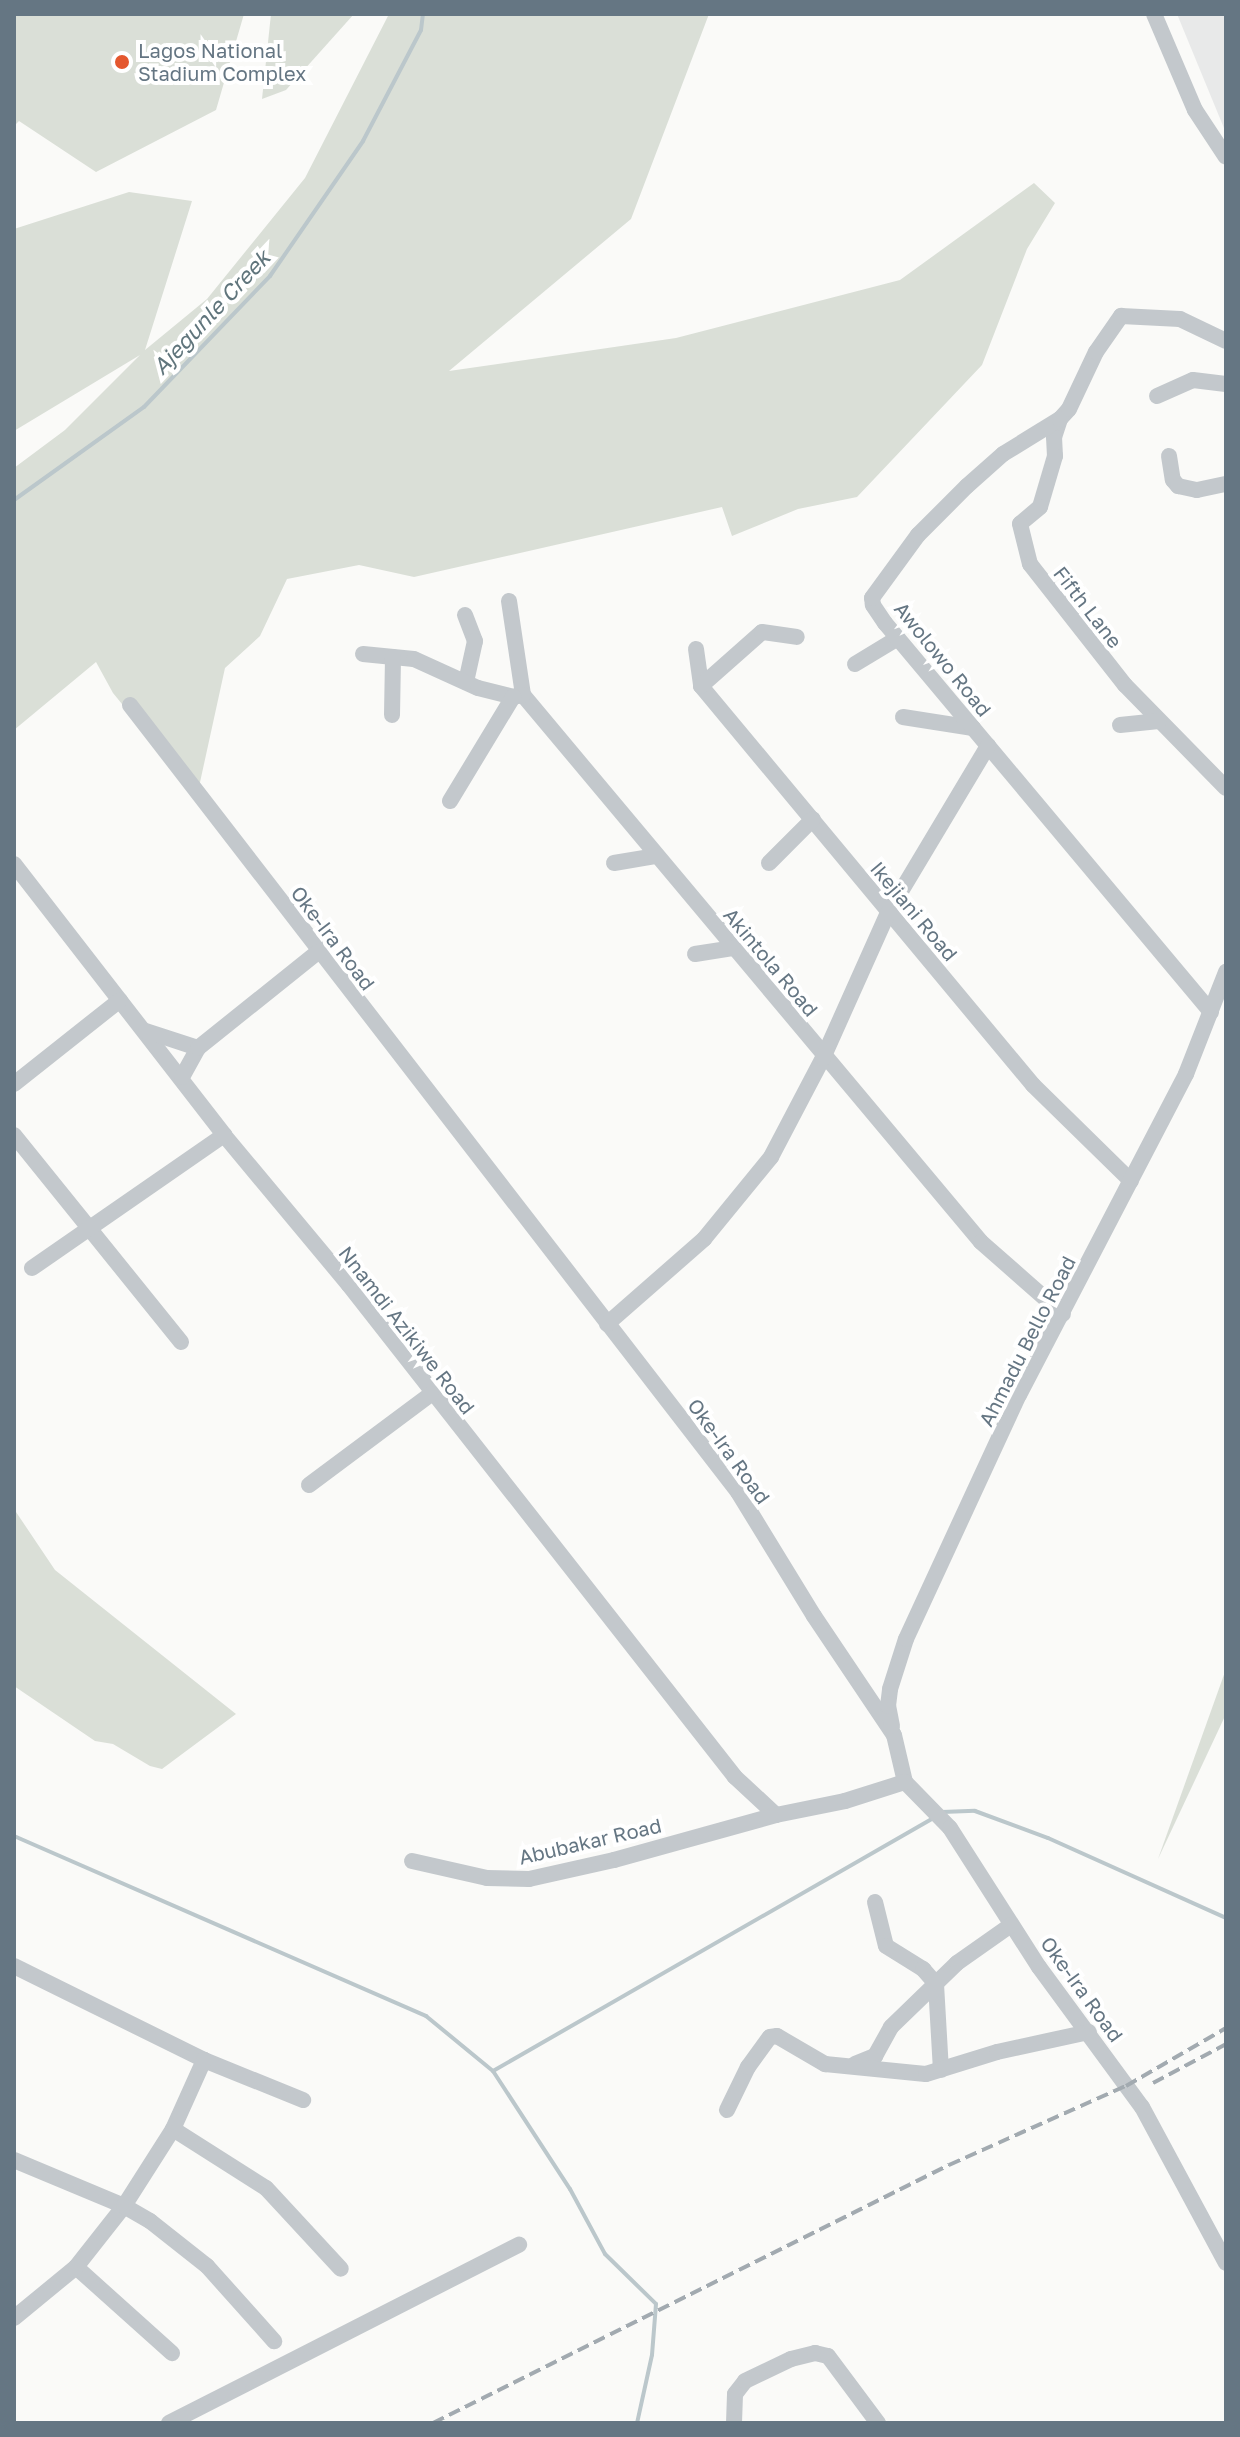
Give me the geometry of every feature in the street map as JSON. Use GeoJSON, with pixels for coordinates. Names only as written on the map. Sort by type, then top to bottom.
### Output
{"type":"FeatureCollection","features":[{"type":"Feature","properties":{"kind":"street"},"geometry":{"type":"LineString","coordinates":[[1154,14],[1195,110],[1226,157]]}},
{"type":"Feature","properties":{"kind":"street","name":"Awolowo Road"},"geometry":{"type":"LineString","coordinates":[[1211,1012],[873,605],[874,591],[918,535],[967,486],[1003,454],[1060,419],[1069,409],[1096,352],[1121,316],[1180,319],[1226,341]]}},
{"type":"Feature","properties":{"kind":"street"},"geometry":{"type":"LineString","coordinates":[[1157,396],[1193,380],[1226,384]]}},
{"type":"Feature","properties":{"kind":"street","name":"Fifth Lane"},"geometry":{"type":"LineString","coordinates":[[1060,419],[1054,437],[1055,456],[1040,507],[1020,524],[1030,564],[1079,630],[1159,721],[1226,788]]}},
{"type":"Feature","properties":{"kind":"street"},"geometry":{"type":"LineString","coordinates":[[1169,456],[1173,480],[1178,486],[1197,490],[1226,484]]}},
{"type":"Feature","properties":{"kind":"street"},"geometry":{"type":"LineString","coordinates":[[450,801],[518,696],[509,601]]}},
{"type":"Feature","properties":{"kind":"street"},"geometry":{"type":"LineString","coordinates":[[465,615],[475,641],[466,682]]}},
{"type":"Feature","properties":{"kind":"street"},"geometry":{"type":"LineString","coordinates":[[701,686],[762,632],[797,637]]}},
{"type":"Feature","properties":{"kind":"street"},"geometry":{"type":"LineString","coordinates":[[855,664],[898,638]]}},
{"type":"Feature","properties":{"kind":"street"},"geometry":{"type":"LineString","coordinates":[[696,649],[701,686]]}},
{"type":"Feature","properties":{"kind":"street"},"geometry":{"type":"LineString","coordinates":[[363,654],[414,659],[466,682],[518,696]]}},
{"type":"Feature","properties":{"kind":"street"},"geometry":{"type":"LineString","coordinates":[[392,715],[393,657]]}},
{"type":"Feature","properties":{"kind":"street","name":"Ikejiani Road"},"geometry":{"type":"LineString","coordinates":[[701,686],[1033,1085],[1131,1181]]}},
{"type":"Feature","properties":{"kind":"street","name":"Akintola Road"},"geometry":{"type":"LineString","coordinates":[[518,696],[981,1242],[1063,1314]]}},
{"type":"Feature","properties":{"kind":"street","name":"Oke-Ira Road"},"geometry":{"type":"LineString","coordinates":[[130,705],[738,1492],[814,1616],[894,1735],[905,1782],[950,1828],[1011,1925],[1142,2107],[1226,2263]]}},
{"type":"Feature","properties":{"kind":"street"},"geometry":{"type":"LineString","coordinates":[[903,717],[973,728]]}},
{"type":"Feature","properties":{"kind":"street"},"geometry":{"type":"LineString","coordinates":[[1120,725],[1159,721]]}},
{"type":"Feature","properties":{"kind":"street"},"geometry":{"type":"LineString","coordinates":[[607,1324],[704,1239],[771,1157],[823,1058],[888,913],[988,746]]}},
{"type":"Feature","properties":{"kind":"street"},"geometry":{"type":"LineString","coordinates":[[769,863],[813,819]]}},
{"type":"Feature","properties":{"kind":"street"},"geometry":{"type":"LineString","coordinates":[[614,863],[656,856]]}},
{"type":"Feature","properties":{"kind":"street","name":"Nnamdi Azikiwe Road"},"geometry":{"type":"LineString","coordinates":[[14,864],[224,1135],[349,1285],[431,1394],[735,1777],[776,1815]]}},
{"type":"Feature","properties":{"kind":"street"},"geometry":{"type":"LineString","coordinates":[[695,954],[733,948]]}},
{"type":"Feature","properties":{"kind":"street"},"geometry":{"type":"LineString","coordinates":[[182,1077],[198,1048],[318,952]]}},
{"type":"Feature","properties":{"kind":"street","name":"Ahmadu Bello Road"},"geometry":{"type":"LineString","coordinates":[[894,1735],[889,1697],[906,1639],[1019,1395],[1186,1074],[1226,972]]}},
{"type":"Feature","properties":{"kind":"street"},"geometry":{"type":"LineString","coordinates":[[14,1084],[120,1000]]}},
{"type":"Feature","properties":{"kind":"street"},"geometry":{"type":"LineString","coordinates":[[146,1031],[198,1048]]}},
{"type":"Feature","properties":{"kind":"street"},"geometry":{"type":"LineString","coordinates":[[14,1135],[181,1342]]}},
{"type":"Feature","properties":{"kind":"street"},"geometry":{"type":"LineString","coordinates":[[32,1268],[224,1135]]}},
{"type":"Feature","properties":{"kind":"street"},"geometry":{"type":"LineString","coordinates":[[309,1485],[431,1394]]}},
{"type":"Feature","properties":{"kind":"street"},"geometry":{"type":"LineString","coordinates":[[776,1815],[845,1801],[905,1782]]}},
{"type":"Feature","properties":{"kind":"street","name":"Abubakar Road"},"geometry":{"type":"LineString","coordinates":[[412,1861],[487,1878],[529,1879],[614,1860],[776,1815]]}},
{"type":"Feature","properties":{"kind":"street"},"geometry":{"type":"LineString","coordinates":[[875,1902],[886,1946],[923,1969],[936,1984],[941,2070]]}},
{"type":"Feature","properties":{"kind":"street"},"geometry":{"type":"LineString","coordinates":[[854,2065],[875,2056],[891,2027],[957,1963],[1011,1925]]}},
{"type":"Feature","properties":{"kind":"street"},"geometry":{"type":"LineString","coordinates":[[14,1966],[204,2060],[303,2100]]}},
{"type":"Feature","properties":{"kind":"street"},"geometry":{"type":"LineString","coordinates":[[727,2110],[748,2067],[770,2037],[777,2036],[825,2064],[854,2065],[901,2073],[941,2070],[997,2052],[1089,2032]]}},
{"type":"Feature","properties":{"kind":"street"},"geometry":{"type":"LineString","coordinates":[[14,2318],[76,2267],[124,2206],[173,2129],[204,2060]]}},
{"type":"Feature","properties":{"kind":"street"},"geometry":{"type":"LineString","coordinates":[[173,2129],[266,2188],[315,2237],[341,2269]]}},
{"type":"Feature","properties":{"kind":"street"},"geometry":{"type":"LineString","coordinates":[[14,2160],[124,2206],[150,2221],[207,2266],[274,2341]]}},
{"type":"Feature","properties":{"kind":"street"},"geometry":{"type":"LineString","coordinates":[[169,2423],[519,2245]]}},
{"type":"Feature","properties":{"kind":"street"},"geometry":{"type":"LineString","coordinates":[[76,2267],[172,2353]]}},
{"type":"Feature","properties":{"kind":"street"},"geometry":{"type":"LineString","coordinates":[[734,2423],[735,2394],[745,2381],[767,2368],[815,2353],[828,2356],[878,2423]]}},
{"type":"Feature","properties":{"kind":"shaded area","name":"Lagos National Stadium Complex"},"geometry":{"type":"Polygon","coordinates":[[[14,14],[244,14],[216,110],[96,172],[19,121],[14,126],[14,14]]]}},
{"type":"Feature","properties":{"kind":"shaded area"},"geometry":{"type":"Polygon","coordinates":[[[271,14],[354,14],[286,90],[262,99],[271,14]]]}},
{"type":"Feature","properties":{"kind":"shaded area"},"geometry":{"type":"Polygon","coordinates":[[[389,14],[709,14],[631,219],[449,371],[676,338],[900,280],[1034,183],[1055,203],[1027,249],[982,365],[857,497],[798,509],[732,536],[722,507],[414,577],[359,565],[287,579],[260,636],[225,668],[197,796],[113,693],[96,662],[14,730],[14,468],[65,430],[140,355],[14,431],[14,229],[129,192],[192,201],[145,350],[207,299],[305,178],[389,14]]]}},
{"type":"Feature","properties":{"kind":"shaded area"},"geometry":{"type":"Polygon","coordinates":[[[1177,14],[1226,14],[1226,133],[1177,14]]]}},
{"type":"Feature","properties":{"kind":"shaded area"},"geometry":{"type":"Polygon","coordinates":[[[14,1509],[55,1570],[236,1714],[162,1769],[150,1766],[113,1744],[95,1741],[14,1686],[14,1509]]]}},
{"type":"Feature","properties":{"kind":"shaded area"},"geometry":{"type":"Polygon","coordinates":[[[1226,1669],[1226,1714],[1158,1859],[1226,1669]]]}},
{"type":"Feature","properties":{"kind":"waterway","name":"Ajegunle Creek"},"geometry":{"type":"LineString","coordinates":[[14,500],[144,407],[270,276],[363,141],[421,30],[423,14]]}},
{"type":"Feature","properties":{"kind":"waterway"},"geometry":{"type":"LineString","coordinates":[[942,1812],[975,1811],[1048,1838],[1226,1918]]}},
{"type":"Feature","properties":{"kind":"waterway"},"geometry":{"type":"LineString","coordinates":[[493,2071],[935,1817]]}},
{"type":"Feature","properties":{"kind":"waterway"},"geometry":{"type":"LineString","coordinates":[[14,1836],[426,2016],[493,2071],[570,2189],[605,2254],[656,2304],[652,2355],[637,2423]]}},
{"type":"Feature","properties":{"kind":"railway"},"geometry":{"type":"LineString","coordinates":[[433,2423],[949,2165],[1126,2086],[1226,2028]]}},
{"type":"Feature","properties":{"kind":"railway"},"geometry":{"type":"LineString","coordinates":[[1153,2083],[1226,2044]]}},
{"type":"Feature","properties":{"kind":"place","name":"Lagos National Stadium Complex"},"geometry":{"type":"Point","coordinates":[122,62]}}]}
